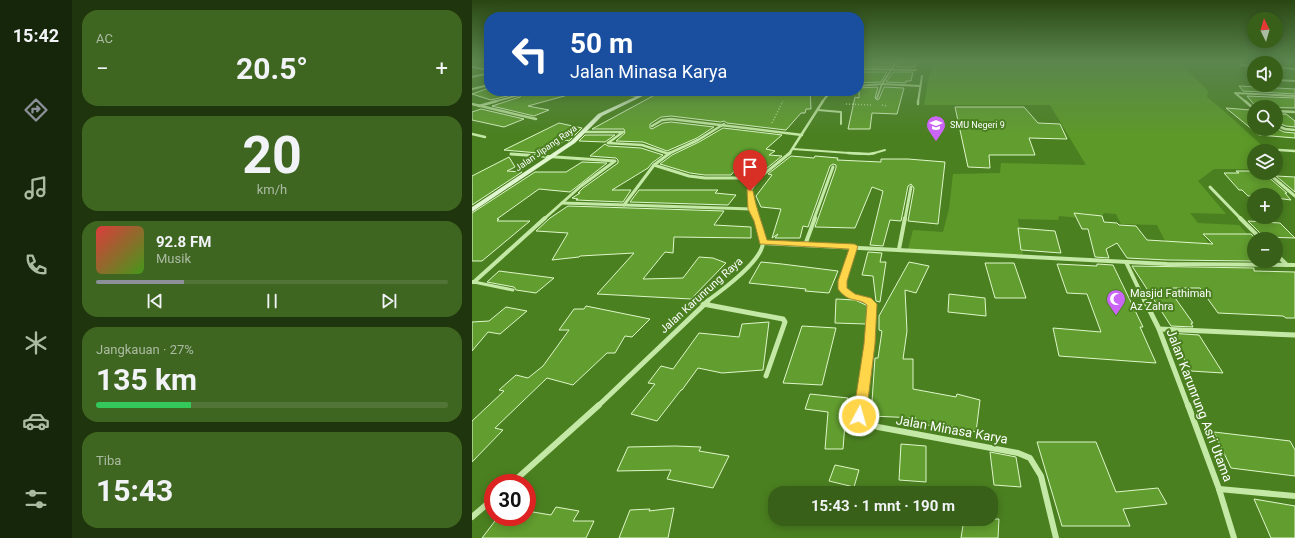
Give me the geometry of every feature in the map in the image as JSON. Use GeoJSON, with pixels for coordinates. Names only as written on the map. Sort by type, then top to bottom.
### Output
{"type":"FeatureCollection","features":[{"type":"Feature","properties":{"kind":"street"},"geometry":{"type":"LineString","coordinates":[[472,90],[484,86]]}},
{"type":"Feature","properties":{"kind":"street"},"geometry":{"type":"LineString","coordinates":[[877,98],[881,86]]}},
{"type":"Feature","properties":{"kind":"street"},"geometry":{"type":"LineString","coordinates":[[918,104],[920,86]]}},
{"type":"Feature","properties":{"kind":"street"},"geometry":{"type":"LineString","coordinates":[[1247,103],[1234,93],[1295,96]]}},
{"type":"Feature","properties":{"kind":"street"},"geometry":{"type":"LineString","coordinates":[[479,106],[515,96]]}},
{"type":"Feature","properties":{"kind":"street","name":"Jalan Jipang Raya"},"geometry":{"type":"LineString","coordinates":[[472,210],[585,132],[600,115],[639,96]]}},
{"type":"Feature","properties":{"kind":"street"},"geometry":{"type":"LineString","coordinates":[[827,96],[820,104],[818,110],[793,149],[759,178],[750,191],[752,209],[758,221],[763,242],[854,246],[977,255],[1126,262],[1295,265]]}},
{"type":"Feature","properties":{"kind":"street"},"geometry":{"type":"LineString","coordinates":[[472,104],[536,119]]}},
{"type":"Feature","properties":{"kind":"street"},"geometry":{"type":"LineString","coordinates":[[1283,111],[1295,112]]}},
{"type":"Feature","properties":{"kind":"street"},"geometry":{"type":"LineString","coordinates":[[652,126],[662,120],[671,119],[802,134]]}},
{"type":"Feature","properties":{"kind":"street"},"geometry":{"type":"LineString","coordinates":[[624,204],[654,165],[670,153],[698,140],[724,124]]}},
{"type":"Feature","properties":{"kind":"street"},"geometry":{"type":"LineString","coordinates":[[1283,128],[1295,130]]}},
{"type":"Feature","properties":{"kind":"street"},"geometry":{"type":"LineString","coordinates":[[585,132],[623,132],[608,143],[642,145],[670,153]]}},
{"type":"Feature","properties":{"kind":"street"},"geometry":{"type":"LineString","coordinates":[[472,134],[485,137]]}},
{"type":"Feature","properties":{"kind":"street"},"geometry":{"type":"LineString","coordinates":[[1283,150],[1295,151]]}},
{"type":"Feature","properties":{"kind":"street"},"geometry":{"type":"LineString","coordinates":[[473,282],[587,181],[615,162],[511,154]]}},
{"type":"Feature","properties":{"kind":"street"},"geometry":{"type":"LineString","coordinates":[[654,165],[689,176],[705,178],[759,178]]}},
{"type":"Feature","properties":{"kind":"street"},"geometry":{"type":"LineString","coordinates":[[806,245],[833,167]]}},
{"type":"Feature","properties":{"kind":"street"},"geometry":{"type":"LineString","coordinates":[[1276,180],[1295,196]]}},
{"type":"Feature","properties":{"kind":"street"},"geometry":{"type":"LineString","coordinates":[[899,249],[911,188]]}},
{"type":"Feature","properties":{"kind":"street"},"geometry":{"type":"LineString","coordinates":[[1210,188],[1254,232]]}},
{"type":"Feature","properties":{"kind":"street"},"geometry":{"type":"LineString","coordinates":[[562,203],[752,209]]}},
{"type":"Feature","properties":{"kind":"street","name":"Jalan Karunrung Raya"},"geometry":{"type":"LineString","coordinates":[[522,474],[591,413],[703,304],[746,270],[757,258],[763,242]]}},
{"type":"Feature","properties":{"kind":"street","name":"Jalan Minasa Karya"},"geometry":{"type":"LineString","coordinates":[[854,246],[842,289],[851,297],[867,300],[872,304],[870,344],[859,416],[867,423],[878,427],[1018,452],[1030,458],[1041,476],[1056,538]]}},
{"type":"Feature","properties":{"kind":"street"},"geometry":{"type":"LineString","coordinates":[[1283,261],[1287,265]]}},
{"type":"Feature","properties":{"kind":"street","name":"Jalan Karunrung Asri Utama"},"geometry":{"type":"LineString","coordinates":[[1126,262],[1159,329],[1219,489],[1234,538]]}},
{"type":"Feature","properties":{"kind":"street"},"geometry":{"type":"LineString","coordinates":[[703,304],[783,318],[785,322],[766,376]]}},
{"type":"Feature","properties":{"kind":"street"},"geometry":{"type":"LineString","coordinates":[[1159,329],[1295,334]]}},
{"type":"Feature","properties":{"kind":"street"},"geometry":{"type":"LineString","coordinates":[[1219,489],[1295,496]]}},
{"type":"Feature","properties":{"kind":"street"},"geometry":{"type":"LineString","coordinates":[[472,518],[484,507]]}},
{"type":"Feature","properties":{"kind":"lane"},"geometry":{"type":"LineString","coordinates":[[818,110],[841,112],[841,124]]}},
{"type":"Feature","properties":{"kind":"lane"},"geometry":{"type":"LineString","coordinates":[[793,149],[869,154],[885,150]]}},
{"type":"Feature","properties":{"kind":"lane"},"geometry":{"type":"LineString","coordinates":[[473,282],[513,290]]}},
{"type":"Feature","properties":{"kind":"path"},"geometry":{"type":"LineString","coordinates":[[766,130],[776,118],[783,101]]}},
{"type":"Feature","properties":{"kind":"green space"},"geometry":{"type":"Polygon","coordinates":[[[927,86],[1203,86],[1208,91],[1207,97],[1247,132],[1247,136],[1252,136],[1260,144],[1247,144],[1247,169],[1214,169],[1198,181],[1226,214],[1190,213],[1198,223],[1239,225],[1247,234],[1247,237],[1203,235],[1211,247],[1167,245],[1157,225],[1121,224],[1116,214],[1104,213],[1102,216],[1081,213],[1081,218],[1059,216],[1058,220],[1018,219],[1023,256],[908,249],[913,230],[943,232],[949,209],[953,174],[1000,173],[1001,163],[1086,165],[1050,105],[924,105],[927,86]]]}},
{"type":"Feature","properties":{"kind":"building"},"geometry":{"type":"Polygon","coordinates":[[[1239,86],[1247,86],[1247,91],[1243,91],[1239,86]]]}},
{"type":"Feature","properties":{"kind":"building"},"geometry":{"type":"Polygon","coordinates":[[[878,87],[875,98],[877,100],[879,99],[884,87],[904,88],[897,114],[872,113],[870,129],[848,129],[855,97],[859,98],[859,96],[864,96],[864,88],[878,87]]]}},
{"type":"Feature","properties":{"kind":"building"},"geometry":{"type":"Polygon","coordinates":[[[1283,88],[1295,89],[1295,94],[1260,92],[1283,92],[1283,88]]]}},
{"type":"Feature","properties":{"kind":"building"},"geometry":{"type":"Polygon","coordinates":[[[484,90],[484,96],[508,96],[491,100],[472,94],[484,90]]]}},
{"type":"Feature","properties":{"kind":"building"},"geometry":{"type":"Polygon","coordinates":[[[564,96],[528,106],[549,110],[534,116],[492,106],[520,97],[564,96]]]}},
{"type":"Feature","properties":{"kind":"building"},"geometry":{"type":"Polygon","coordinates":[[[653,96],[810,96],[811,109],[806,109],[805,113],[801,113],[786,130],[727,123],[724,121],[721,122],[671,116],[661,117],[650,124],[650,128],[652,129],[663,123],[671,122],[714,127],[697,138],[667,151],[643,142],[616,141],[625,133],[624,129],[592,129],[653,96]]]}},
{"type":"Feature","properties":{"kind":"building"},"geometry":{"type":"Polygon","coordinates":[[[1247,96],[1295,98],[1295,108],[1283,108],[1283,100],[1250,100],[1247,96]]]}},
{"type":"Feature","properties":{"kind":"building"},"geometry":{"type":"Polygon","coordinates":[[[955,107],[1024,107],[1038,123],[1060,124],[1067,139],[1029,138],[1035,155],[989,155],[990,168],[968,167],[955,107]]]}},
{"type":"Feature","properties":{"kind":"building"},"geometry":{"type":"Polygon","coordinates":[[[1226,108],[1247,110],[1247,125],[1226,108]]]}},
{"type":"Feature","properties":{"kind":"building"},"geometry":{"type":"Polygon","coordinates":[[[481,109],[524,119],[504,127],[472,120],[472,112],[481,109]]]}},
{"type":"Feature","properties":{"kind":"building"},"geometry":{"type":"Polygon","coordinates":[[[1283,114],[1286,114],[1295,121],[1295,127],[1283,125],[1283,114]]]}},
{"type":"Feature","properties":{"kind":"building"},"geometry":{"type":"Polygon","coordinates":[[[559,123],[582,128],[569,141],[566,140],[559,144],[554,144],[538,153],[504,150],[559,123]]]}},
{"type":"Feature","properties":{"kind":"building"},"geometry":{"type":"Polygon","coordinates":[[[723,128],[782,135],[766,149],[775,151],[769,155],[782,156],[761,173],[737,168],[731,175],[705,175],[690,173],[660,164],[672,155],[723,128]]]}},
{"type":"Feature","properties":{"kind":"building"},"geometry":{"type":"Polygon","coordinates":[[[1283,132],[1295,133],[1295,138],[1271,136],[1283,136],[1283,132]]]}},
{"type":"Feature","properties":{"kind":"building"},"geometry":{"type":"Polygon","coordinates":[[[585,135],[615,135],[605,142],[579,141],[585,135]]]}},
{"type":"Feature","properties":{"kind":"building"},"geometry":{"type":"Polygon","coordinates":[[[605,144],[608,146],[641,148],[663,155],[648,168],[612,190],[631,190],[623,202],[576,200],[578,199],[572,198],[580,193],[578,193],[583,188],[618,163],[616,158],[590,156],[605,144]]]}},
{"type":"Feature","properties":{"kind":"building"},"geometry":{"type":"Polygon","coordinates":[[[791,156],[814,158],[815,156],[838,158],[837,160],[881,162],[881,159],[908,159],[945,162],[938,224],[908,221],[914,188],[911,184],[908,186],[901,221],[890,220],[883,246],[870,245],[883,191],[872,187],[855,228],[815,227],[836,168],[836,165],[833,164],[830,166],[808,227],[803,226],[800,238],[775,238],[778,234],[772,238],[781,209],[761,207],[756,196],[772,175],[768,174],[791,156]]]}},
{"type":"Feature","properties":{"kind":"building"},"geometry":{"type":"Polygon","coordinates":[[[509,157],[515,167],[507,171],[522,172],[472,205],[472,176],[509,157]]]}},
{"type":"Feature","properties":{"kind":"building"},"geometry":{"type":"Polygon","coordinates":[[[582,162],[607,163],[570,192],[539,189],[497,219],[499,219],[497,221],[530,221],[482,261],[472,261],[472,213],[535,172],[566,172],[582,162]]]}},
{"type":"Feature","properties":{"kind":"building"},"geometry":{"type":"Polygon","coordinates":[[[1236,171],[1247,171],[1247,180],[1272,180],[1281,188],[1247,188],[1247,195],[1242,190],[1239,190],[1224,173],[1239,173],[1236,171]]]}},
{"type":"Feature","properties":{"kind":"building"},"geometry":{"type":"Polygon","coordinates":[[[1283,176],[1295,177],[1295,192],[1281,180],[1283,180],[1283,176]]]}},
{"type":"Feature","properties":{"kind":"building"},"geometry":{"type":"Polygon","coordinates":[[[639,190],[718,190],[715,193],[736,195],[728,205],[630,202],[639,190]]]}},
{"type":"Feature","properties":{"kind":"building"},"geometry":{"type":"Polygon","coordinates":[[[1283,190],[1287,193],[1285,193],[1291,200],[1283,199],[1283,190]]]}},
{"type":"Feature","properties":{"kind":"building"},"geometry":{"type":"Polygon","coordinates":[[[568,206],[724,211],[714,225],[751,227],[751,238],[674,237],[673,253],[665,252],[643,279],[683,278],[699,257],[713,258],[726,263],[691,299],[597,294],[634,253],[580,256],[552,260],[568,233],[536,231],[550,218],[568,206]]]}},
{"type":"Feature","properties":{"kind":"building"},"geometry":{"type":"Polygon","coordinates":[[[1074,213],[1102,216],[1104,222],[1136,226],[1147,240],[1213,244],[1203,234],[1247,234],[1247,261],[1127,258],[1117,243],[1106,249],[1109,258],[1095,257],[1088,229],[1082,229],[1074,213]]]}},
{"type":"Feature","properties":{"kind":"building"},"geometry":{"type":"Polygon","coordinates":[[[1251,224],[1281,224],[1295,238],[1283,238],[1283,232],[1259,232],[1251,224]]]}},
{"type":"Feature","properties":{"kind":"building"},"geometry":{"type":"Polygon","coordinates":[[[1018,228],[1055,231],[1061,253],[1021,250],[1018,228]]]}},
{"type":"Feature","properties":{"kind":"building"},"geometry":{"type":"Polygon","coordinates":[[[868,252],[882,253],[880,262],[886,262],[880,302],[876,301],[873,276],[862,275],[868,252]]]}},
{"type":"Feature","properties":{"kind":"building"},"geometry":{"type":"Polygon","coordinates":[[[761,262],[838,271],[829,293],[749,283],[761,262]]]}},
{"type":"Feature","properties":{"kind":"building"},"geometry":{"type":"Polygon","coordinates":[[[909,262],[929,266],[916,293],[905,290],[907,331],[903,359],[913,359],[913,389],[956,397],[957,394],[980,400],[976,432],[939,423],[939,427],[916,423],[916,418],[871,416],[875,358],[878,358],[882,331],[879,330],[879,316],[909,262]]]}},
{"type":"Feature","properties":{"kind":"building"},"geometry":{"type":"Polygon","coordinates":[[[985,263],[1014,263],[1026,298],[995,298],[985,263]]]}},
{"type":"Feature","properties":{"kind":"building"},"geometry":{"type":"Polygon","coordinates":[[[1057,264],[1097,266],[1097,264],[1113,265],[1143,327],[1140,327],[1156,363],[1059,356],[1053,328],[1101,332],[1087,294],[1067,293],[1057,264]]]}},
{"type":"Feature","properties":{"kind":"building"},"geometry":{"type":"Polygon","coordinates":[[[1132,266],[1254,268],[1254,271],[1295,272],[1295,318],[1286,318],[1283,316],[1218,313],[1200,288],[1168,288],[1193,323],[1191,323],[1193,327],[1171,326],[1132,266]]]}},
{"type":"Feature","properties":{"kind":"building"},"geometry":{"type":"Polygon","coordinates":[[[499,271],[554,278],[536,293],[516,290],[514,287],[487,282],[499,271]]]}},
{"type":"Feature","properties":{"kind":"building"},"geometry":{"type":"Polygon","coordinates":[[[949,294],[985,298],[986,316],[948,312],[949,294]]]}},
{"type":"Feature","properties":{"kind":"building"},"geometry":{"type":"Polygon","coordinates":[[[836,299],[855,300],[868,306],[866,324],[835,323],[836,299]]]}},
{"type":"Feature","properties":{"kind":"building"},"geometry":{"type":"Polygon","coordinates":[[[586,306],[650,319],[632,337],[625,336],[615,353],[607,353],[573,385],[547,378],[495,428],[503,430],[472,462],[472,421],[504,391],[499,390],[516,375],[528,378],[543,366],[569,330],[559,330],[574,309],[584,309],[586,306]]]}},
{"type":"Feature","properties":{"kind":"building"},"geometry":{"type":"Polygon","coordinates":[[[506,307],[527,311],[500,334],[488,332],[472,351],[472,322],[489,321],[506,307]]]}},
{"type":"Feature","properties":{"kind":"building"},"geometry":{"type":"Polygon","coordinates":[[[769,322],[763,370],[722,373],[698,368],[657,421],[631,414],[655,384],[648,383],[661,366],[673,369],[699,333],[739,337],[742,324],[769,322]]]}},
{"type":"Feature","properties":{"kind":"building"},"geometry":{"type":"Polygon","coordinates":[[[802,326],[836,328],[822,385],[783,383],[802,326]]]}},
{"type":"Feature","properties":{"kind":"building"},"geometry":{"type":"Polygon","coordinates":[[[1169,333],[1199,335],[1223,373],[1191,371],[1169,333]]]}},
{"type":"Feature","properties":{"kind":"building"},"geometry":{"type":"Polygon","coordinates":[[[810,394],[848,398],[842,423],[845,423],[843,449],[825,449],[828,412],[805,409],[810,394]]]}},
{"type":"Feature","properties":{"kind":"building"},"geometry":{"type":"Polygon","coordinates":[[[1214,432],[1290,441],[1295,450],[1295,476],[1231,468],[1214,432]]]}},
{"type":"Feature","properties":{"kind":"building"},"geometry":{"type":"Polygon","coordinates":[[[1037,442],[1096,442],[1116,492],[1158,488],[1167,504],[1123,509],[1130,526],[1062,526],[1037,442]]]}},
{"type":"Feature","properties":{"kind":"building"},"geometry":{"type":"Polygon","coordinates":[[[901,444],[926,446],[926,482],[899,480],[901,444]]]}},
{"type":"Feature","properties":{"kind":"building"},"geometry":{"type":"Polygon","coordinates":[[[628,447],[701,447],[699,451],[729,456],[713,488],[667,479],[671,470],[617,471],[628,447]]]}},
{"type":"Feature","properties":{"kind":"building"},"geometry":{"type":"Polygon","coordinates":[[[990,452],[1016,457],[1021,487],[994,485],[990,452]]]}},
{"type":"Feature","properties":{"kind":"building"},"geometry":{"type":"Polygon","coordinates":[[[835,465],[859,470],[854,486],[829,481],[835,465]]]}},
{"type":"Feature","properties":{"kind":"building"},"geometry":{"type":"Polygon","coordinates":[[[1254,499],[1295,506],[1295,538],[1271,538],[1254,499]]]}},
{"type":"Feature","properties":{"kind":"building"},"geometry":{"type":"Polygon","coordinates":[[[556,507],[579,511],[573,521],[594,521],[586,538],[482,538],[491,526],[536,526],[536,512],[551,515],[556,507]]]}},
{"type":"Feature","properties":{"kind":"building"},"geometry":{"type":"Polygon","coordinates":[[[674,508],[668,538],[619,538],[630,510],[650,509],[649,511],[674,508]]]}},
{"type":"Feature","properties":{"kind":"building"},"geometry":{"type":"Polygon","coordinates":[[[999,519],[998,538],[961,538],[963,526],[998,526],[999,519]]]}},
{"type":"Feature","properties":{"kind":"place","name":"SMU Negeri 9"},"geometry":{"type":"Point","coordinates":[936,142]}},
{"type":"Feature","properties":{"kind":"place","name":"Masjid Fathimah Az Zahra"},"geometry":{"type":"Point","coordinates":[1116,316]}},
{"type":"Feature","properties":{"kind":"route"},"geometry":{"type":"LineString","coordinates":[[750,191],[752,209],[758,221],[763,242],[854,246],[842,289],[851,297],[867,300],[872,304],[870,344],[859,406],[859,416]]}}]}
